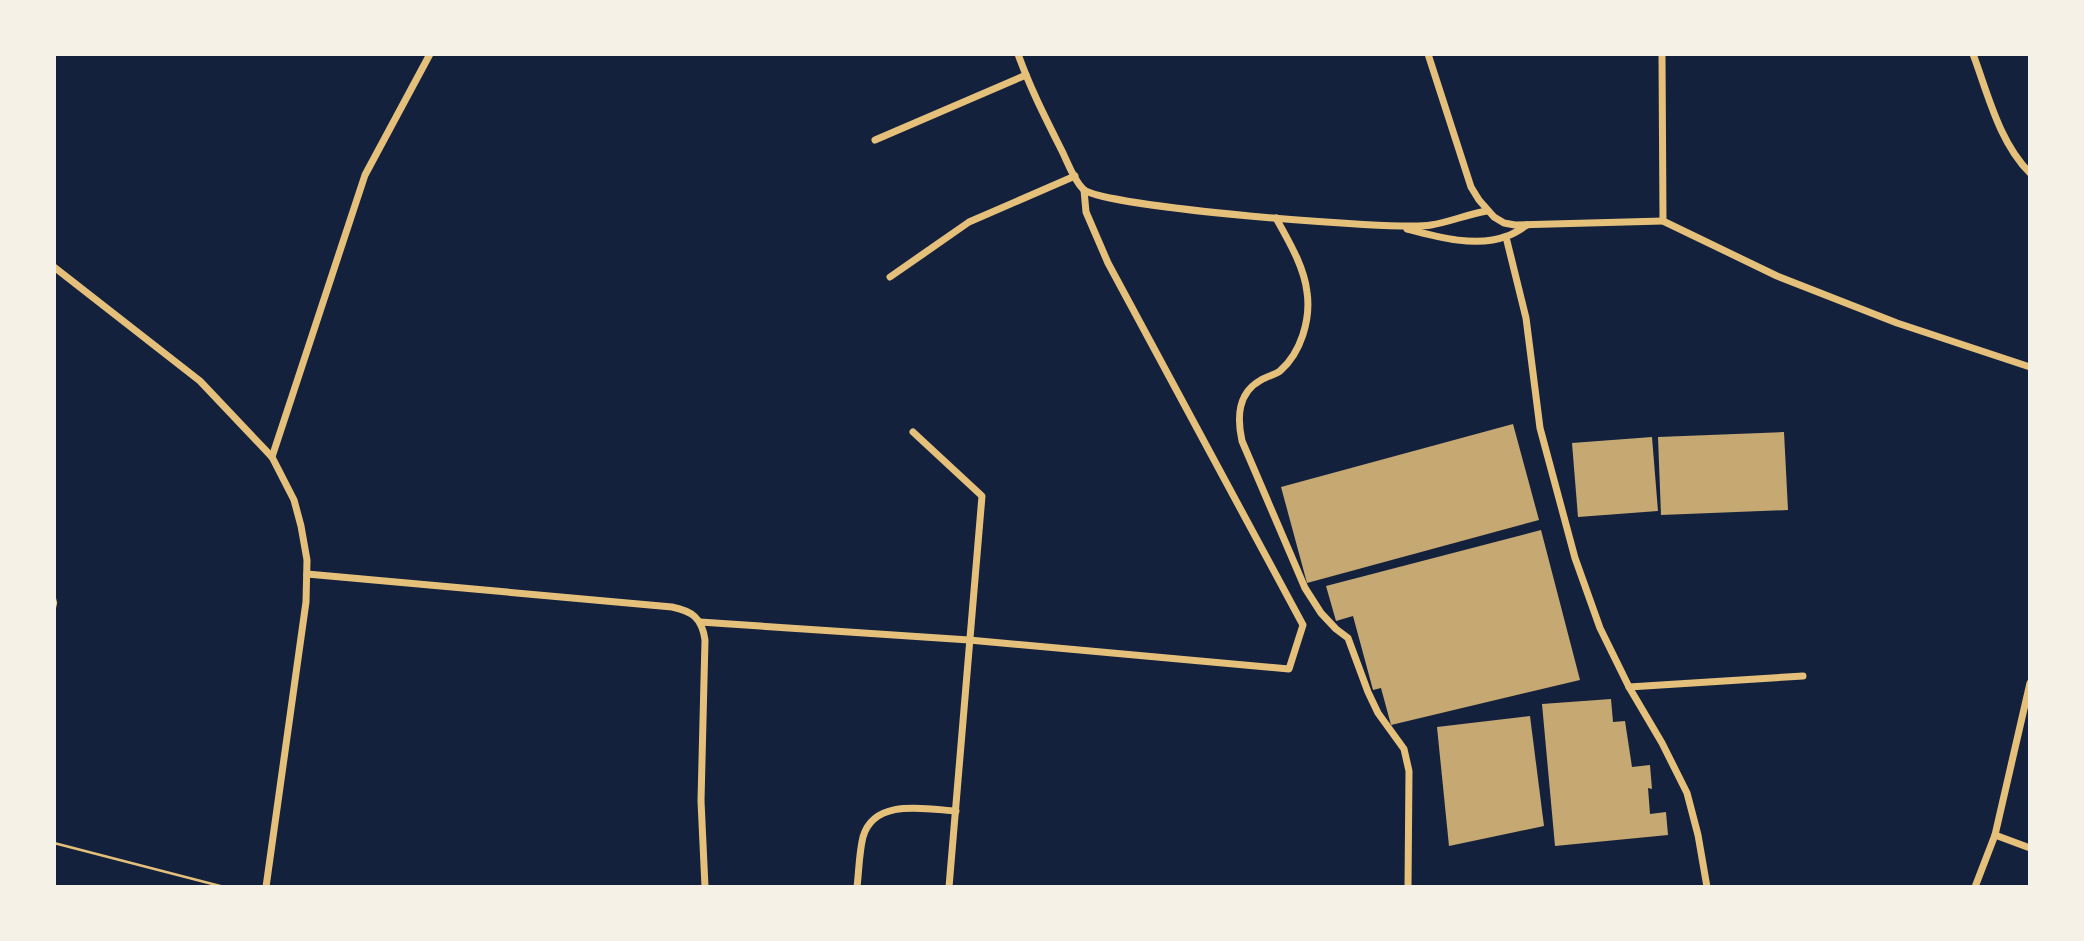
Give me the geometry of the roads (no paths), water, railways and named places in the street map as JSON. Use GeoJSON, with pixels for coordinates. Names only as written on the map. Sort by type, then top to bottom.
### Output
{"type":"FeatureCollection","features":[{"type":"Feature","properties":{"kind":"street"},"geometry":{"type":"LineString","coordinates":[[272,457],[365,175],[430,54]]}},
{"type":"Feature","properties":{"kind":"street"},"geometry":{"type":"LineString","coordinates":[[700,622],[969,640],[1289,669],[1303,625],[1108,263],[1086,212],[1084,190],[1018,54]]}},
{"type":"Feature","properties":{"kind":"street"},"geometry":{"type":"LineString","coordinates":[[1428,54],[1471,187],[1487,211],[1504,223],[1527,225],[1662,221],[1777,276],[1897,323],[2030,367]]}},
{"type":"Feature","properties":{"kind":"street"},"geometry":{"type":"LineString","coordinates":[[1662,54],[1662,221]]}},
{"type":"Feature","properties":{"kind":"street"},"geometry":{"type":"LineString","coordinates":[[1973,54],[2007,141],[2030,173]]}},
{"type":"Feature","properties":{"kind":"street"},"geometry":{"type":"LineString","coordinates":[[875,140],[1026,75]]}},
{"type":"Feature","properties":{"kind":"street"},"geometry":{"type":"LineString","coordinates":[[890,277],[969,222],[1075,176]]}},
{"type":"Feature","properties":{"kind":"street"},"geometry":{"type":"LineString","coordinates":[[1084,190],[1115,200],[1276,218],[1399,227],[1431,225],[1487,211]]}},
{"type":"Feature","properties":{"kind":"street"},"geometry":{"type":"LineString","coordinates":[[1276,218],[1301,269],[1307,292],[1303,336],[1295,355],[1278,373],[1259,380],[1246,392],[1238,419],[1242,441],[1305,588],[1321,613],[1348,638],[1378,713],[1404,749],[1409,771],[1408,887]]}},
{"type":"Feature","properties":{"kind":"street"},"geometry":{"type":"LineString","coordinates":[[1399,227],[1460,240],[1483,241],[1506,237],[1527,225]]}},
{"type":"Feature","properties":{"kind":"street"},"geometry":{"type":"LineString","coordinates":[[1506,237],[1526,318],[1540,428],[1575,558],[1600,628],[1687,793],[1707,887]]}},
{"type":"Feature","properties":{"kind":"street"},"geometry":{"type":"LineString","coordinates":[[54,267],[200,381],[272,457],[294,500],[303,537],[307,574],[306,602],[266,887]]}},
{"type":"Feature","properties":{"kind":"street"},"geometry":{"type":"LineString","coordinates":[[913,432],[982,496],[949,887]]}},
{"type":"Feature","properties":{"kind":"street"},"geometry":{"type":"LineString","coordinates":[[307,574],[687,610],[704,628],[705,640],[701,801],[705,887]]}},
{"type":"Feature","properties":{"kind":"street"},"geometry":{"type":"LineString","coordinates":[[1629,687],[1803,676]]}},
{"type":"Feature","properties":{"kind":"street"},"geometry":{"type":"LineString","coordinates":[[1975,887],[1995,835],[2030,683]]}},
{"type":"Feature","properties":{"kind":"street"},"geometry":{"type":"LineString","coordinates":[[2021,728],[2030,730]]}},
{"type":"Feature","properties":{"kind":"street"},"geometry":{"type":"LineString","coordinates":[[857,887],[863,836],[877,816],[891,810],[956,811]]}},
{"type":"Feature","properties":{"kind":"street"},"geometry":{"type":"LineString","coordinates":[[1995,835],[2030,848]]}}]}
